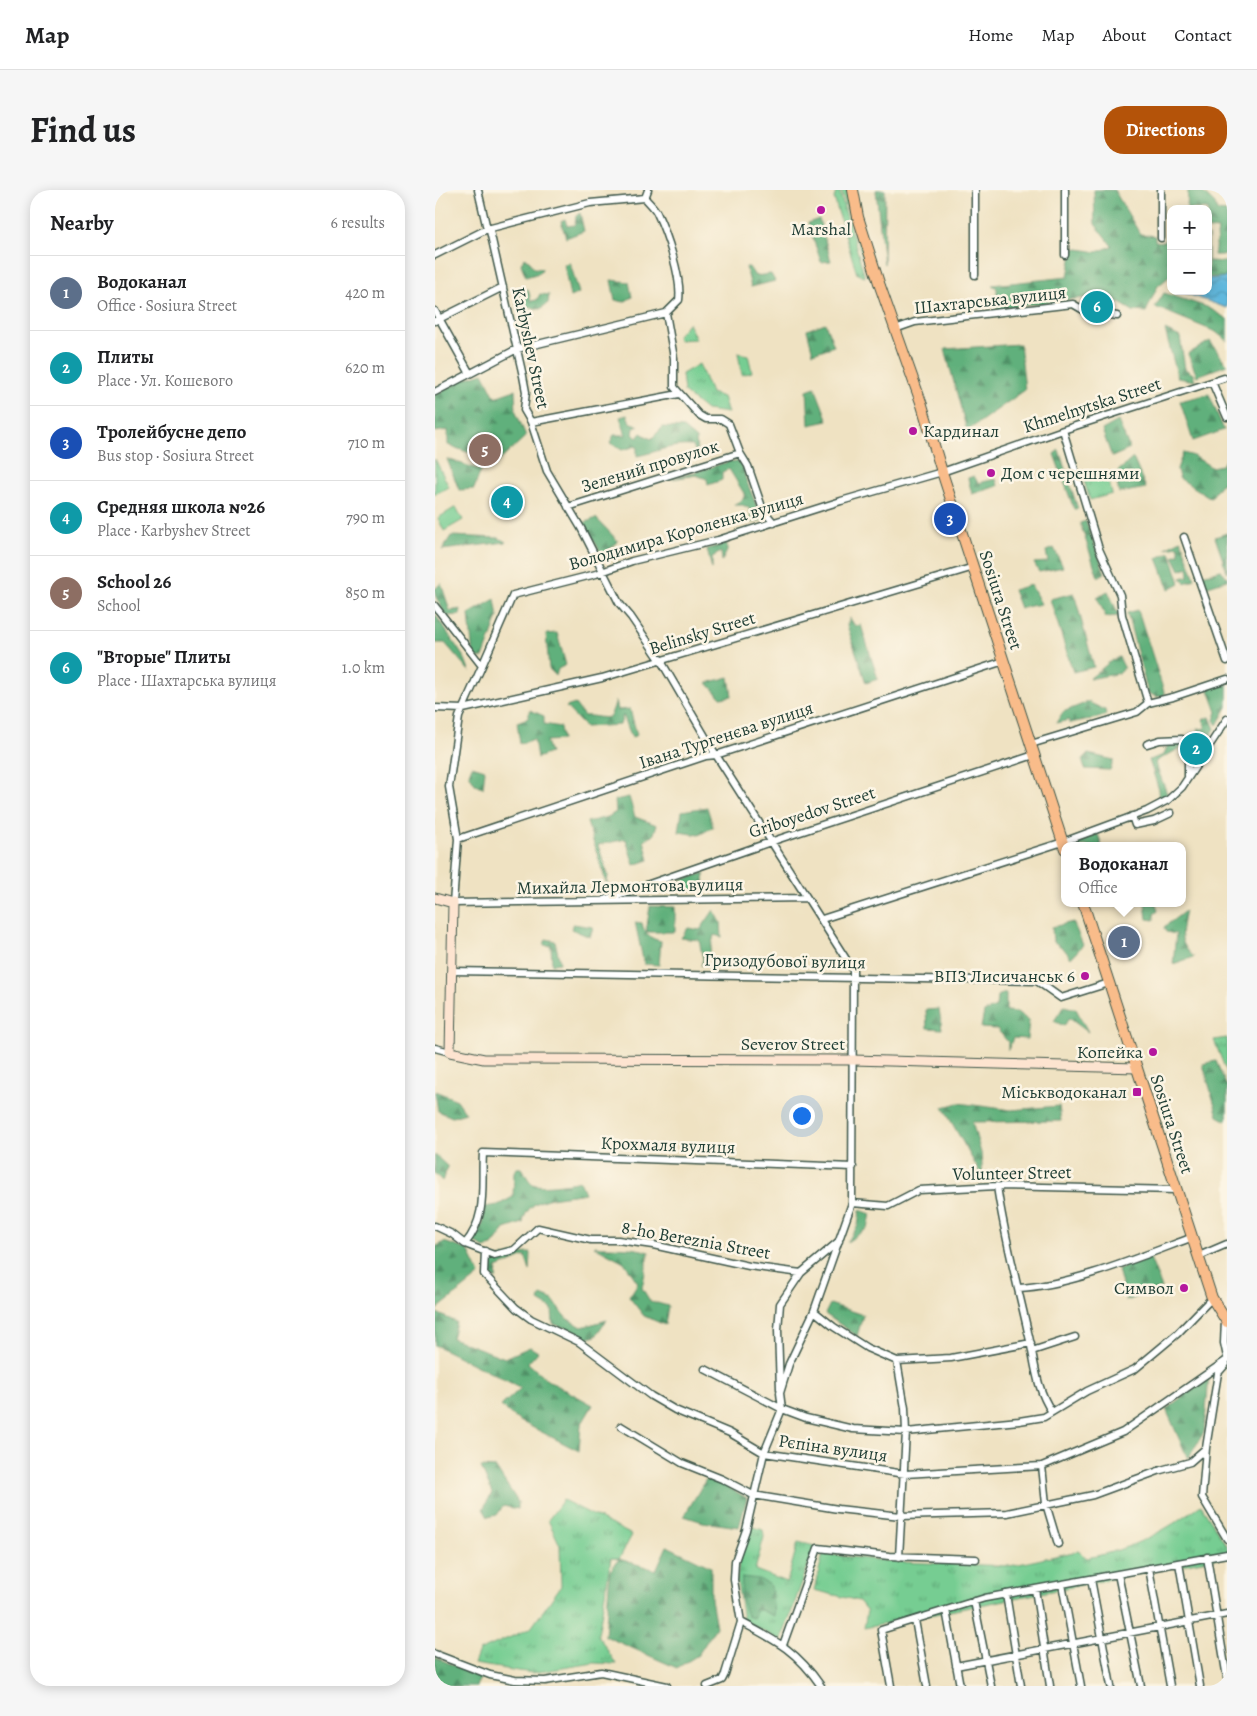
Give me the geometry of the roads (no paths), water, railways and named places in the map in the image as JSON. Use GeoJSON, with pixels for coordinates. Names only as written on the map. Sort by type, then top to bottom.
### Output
{"type":"FeatureCollection","features":[{"type":"Feature","properties":{"kind":"main road","name":"Sosiura Street"},"geometry":{"type":"LineString","coordinates":[[853,190],[857,217],[922,405],[1063,842]]}},
{"type":"Feature","properties":{"kind":"main road"},"geometry":{"type":"LineString","coordinates":[[435,898],[453,903],[450,1052]]}},
{"type":"Feature","properties":{"kind":"main road","name":"Sosiura Street"},"geometry":{"type":"LineString","coordinates":[[1084,907],[1212,1298],[1226,1322]]}},
{"type":"Feature","properties":{"kind":"main road","name":"Severov Street"},"geometry":{"type":"LineString","coordinates":[[450,1052],[484,1059],[853,1060],[1137,1068]]}},
{"type":"Feature","properties":{"kind":"street","name":"Karbyshev Street"},"geometry":{"type":"LineString","coordinates":[[477,190],[487,229],[490,232],[517,348],[525,392],[524,410],[531,422],[547,471],[605,570],[619,603],[661,662],[716,755],[822,919],[853,970],[854,977]]}},
{"type":"Feature","properties":{"kind":"street"},"geometry":{"type":"LineString","coordinates":[[645,198],[647,190]]}},
{"type":"Feature","properties":{"kind":"street"},"geometry":{"type":"LineString","coordinates":[[975,190],[975,275]]}},
{"type":"Feature","properties":{"kind":"street"},"geometry":{"type":"LineString","coordinates":[[1065,190],[1065,255]]}},
{"type":"Feature","properties":{"kind":"street"},"geometry":{"type":"LineString","coordinates":[[1161,190],[1161,238]]}},
{"type":"Feature","properties":{"kind":"street"},"geometry":{"type":"LineString","coordinates":[[435,255],[487,229],[590,203],[645,198]]}},
{"type":"Feature","properties":{"kind":"street"},"geometry":{"type":"LineString","coordinates":[[435,392],[469,372],[517,348],[665,313],[679,300],[680,291],[677,273],[657,212],[645,198]]}},
{"type":"Feature","properties":{"kind":"street"},"geometry":{"type":"LineString","coordinates":[[437,319],[503,287]]}},
{"type":"Feature","properties":{"kind":"street","name":"Шахтарська вулиця"},"geometry":{"type":"LineString","coordinates":[[895,329],[915,322],[1073,304],[1085,311],[1117,316]]}},
{"type":"Feature","properties":{"kind":"street"},"geometry":{"type":"LineString","coordinates":[[435,311],[437,319],[469,372]]}},
{"type":"Feature","properties":{"kind":"street"},"geometry":{"type":"LineString","coordinates":[[665,313],[674,358],[674,387],[699,415],[706,419],[721,419],[729,424],[740,453],[748,466],[763,510],[774,523]]}},
{"type":"Feature","properties":{"kind":"street","name":"Khmelnytska Street"},"geometry":{"type":"LineString","coordinates":[[942,472],[1063,430],[1224,378]]}},
{"type":"Feature","properties":{"kind":"street"},"geometry":{"type":"LineString","coordinates":[[1212,382],[1227,418]]}},
{"type":"Feature","properties":{"kind":"street"},"geometry":{"type":"LineString","coordinates":[[531,422],[679,394]]}},
{"type":"Feature","properties":{"kind":"street"},"geometry":{"type":"LineString","coordinates":[[1063,430],[1099,549],[1120,595],[1123,615],[1148,702]]}},
{"type":"Feature","properties":{"kind":"street","name":"Зелений провулок"},"geometry":{"type":"LineString","coordinates":[[568,507],[740,453]]}},
{"type":"Feature","properties":{"kind":"street","name":"Володимира Короленка вулиця"},"geometry":{"type":"LineString","coordinates":[[482,666],[513,595],[632,561],[718,540],[942,472]]}},
{"type":"Feature","properties":{"kind":"street"},"geometry":{"type":"LineString","coordinates":[[1184,537],[1227,661]]}},
{"type":"Feature","properties":{"kind":"street","name":"Belinsky Street"},"geometry":{"type":"LineString","coordinates":[[435,708],[463,709],[602,678],[661,662],[974,567]]}},
{"type":"Feature","properties":{"kind":"street"},"geometry":{"type":"LineString","coordinates":[[435,606],[482,666],[459,717],[449,787],[458,839],[453,903]]}},
{"type":"Feature","properties":{"kind":"street","name":"Івана Тургенєва вулиця"},"geometry":{"type":"LineString","coordinates":[[458,839],[706,756],[716,755],[1004,661]]}},
{"type":"Feature","properties":{"kind":"street"},"geometry":{"type":"LineString","coordinates":[[1031,744],[1137,712],[1142,710],[1148,702],[1227,679]]}},
{"type":"Feature","properties":{"kind":"street"},"geometry":{"type":"LineString","coordinates":[[1073,842],[1168,800],[1188,778],[1227,719]]}},
{"type":"Feature","properties":{"kind":"street"},"geometry":{"type":"LineString","coordinates":[[1147,744],[1160,740],[1182,739],[1188,750],[1188,778]]}},
{"type":"Feature","properties":{"kind":"street","name":"Griboyedov Street"},"geometry":{"type":"LineString","coordinates":[[600,900],[1034,755]]}},
{"type":"Feature","properties":{"kind":"street"},"geometry":{"type":"LineString","coordinates":[[1132,816],[1135,825],[1154,821],[1171,813]]}},
{"type":"Feature","properties":{"kind":"street"},"geometry":{"type":"LineString","coordinates":[[822,919],[1061,847]]}},
{"type":"Feature","properties":{"kind":"street","name":"Михайла Лермонтова вулиця"},"geometry":{"type":"LineString","coordinates":[[453,903],[807,898]]}},
{"type":"Feature","properties":{"kind":"street","name":"Гризодубової вулиця"},"geometry":{"type":"LineString","coordinates":[[453,971],[1037,981],[1061,998],[1109,983]]}},
{"type":"Feature","properties":{"kind":"street"},"geometry":{"type":"LineString","coordinates":[[780,1393],[789,1364],[814,1311],[852,1203],[854,977]]}},
{"type":"Feature","properties":{"kind":"street"},"geometry":{"type":"LineString","coordinates":[[435,1048],[450,1052]]}},
{"type":"Feature","properties":{"kind":"street","name":"Крохмаля вулиця"},"geometry":{"type":"LineString","coordinates":[[465,1244],[475,1231],[480,1215],[483,1197],[483,1153],[853,1166]]}},
{"type":"Feature","properties":{"kind":"street"},"geometry":{"type":"LineString","coordinates":[[997,1186],[1002,1222],[1031,1343],[1038,1387],[1052,1412]]}},
{"type":"Feature","properties":{"kind":"street","name":"Volunteer Street"},"geometry":{"type":"LineString","coordinates":[[852,1203],[888,1206],[919,1190],[997,1186],[1177,1190]]}},
{"type":"Feature","properties":{"kind":"street"},"geometry":{"type":"LineString","coordinates":[[435,1226],[452,1234],[465,1244],[485,1251]]}},
{"type":"Feature","properties":{"kind":"street","name":"8-ho Bereznia Street"},"geometry":{"type":"LineString","coordinates":[[485,1251],[494,1254],[514,1250],[538,1228],[591,1240],[619,1240],[653,1245],[749,1266],[801,1273]]}},
{"type":"Feature","properties":{"kind":"street"},"geometry":{"type":"LineString","coordinates":[[1018,1288],[1041,1288],[1140,1257],[1193,1237]]}},
{"type":"Feature","properties":{"kind":"street"},"geometry":{"type":"LineString","coordinates":[[707,1686],[722,1680],[741,1622],[734,1580],[735,1561],[746,1530],[753,1495],[765,1453],[782,1409],[778,1372],[780,1304],[801,1273],[839,1241]]}},
{"type":"Feature","properties":{"kind":"street"},"geometry":{"type":"LineString","coordinates":[[1199,1256],[1227,1244]]}},
{"type":"Feature","properties":{"kind":"street","name":"Рєпіна вулиця"},"geometry":{"type":"LineString","coordinates":[[485,1251],[484,1274],[515,1308],[531,1319],[579,1342],[651,1396],[675,1410],[730,1433],[765,1453],[905,1474],[1042,1466],[1123,1432],[1227,1360]]}},
{"type":"Feature","properties":{"kind":"street"},"geometry":{"type":"LineString","coordinates":[[705,1369],[782,1409],[806,1418],[853,1428],[906,1432],[1019,1421],[1045,1417],[1087,1391],[1135,1369],[1177,1334],[1212,1298]]}},
{"type":"Feature","properties":{"kind":"street"},"geometry":{"type":"LineString","coordinates":[[814,1311],[834,1327],[867,1348],[897,1361],[951,1358],[1031,1343]]}},
{"type":"Feature","properties":{"kind":"street"},"geometry":{"type":"LineString","coordinates":[[1226,1322],[1224,1343],[1227,1360],[1218,1373],[1206,1448],[1202,1497],[1227,1539]]}},
{"type":"Feature","properties":{"kind":"street"},"geometry":{"type":"LineString","coordinates":[[1032,1351],[1075,1337]]}},
{"type":"Feature","properties":{"kind":"street"},"geometry":{"type":"LineString","coordinates":[[897,1361],[905,1408],[906,1432],[899,1557]]}},
{"type":"Feature","properties":{"kind":"street"},"geometry":{"type":"LineString","coordinates":[[621,1426],[682,1463],[722,1479],[753,1495],[838,1510],[901,1516],[1007,1513],[1093,1495],[1161,1470],[1190,1462],[1206,1448]]}},
{"type":"Feature","properties":{"kind":"street"},"geometry":{"type":"LineString","coordinates":[[1042,1466],[1046,1504],[1058,1544]]}},
{"type":"Feature","properties":{"kind":"street"},"geometry":{"type":"LineString","coordinates":[[783,1644],[818,1548],[899,1557],[976,1559]]}},
{"type":"Feature","properties":{"kind":"street"},"geometry":{"type":"LineString","coordinates":[[891,1686],[881,1630],[974,1601],[1227,1554]]}},
{"type":"Feature","properties":{"kind":"street"},"geometry":{"type":"LineString","coordinates":[[1207,1558],[1227,1678]]}},
{"type":"Feature","properties":{"kind":"street"},"geometry":{"type":"LineString","coordinates":[[1179,1563],[1200,1686]]}},
{"type":"Feature","properties":{"kind":"street"},"geometry":{"type":"LineString","coordinates":[[1149,1568],[1170,1686]]}},
{"type":"Feature","properties":{"kind":"street"},"geometry":{"type":"LineString","coordinates":[[1118,1574],[1141,1686]]}},
{"type":"Feature","properties":{"kind":"street"},"geometry":{"type":"LineString","coordinates":[[1091,1579],[1111,1686]]}},
{"type":"Feature","properties":{"kind":"street"},"geometry":{"type":"LineString","coordinates":[[1062,1584],[1081,1686]]}},
{"type":"Feature","properties":{"kind":"street"},"geometry":{"type":"LineString","coordinates":[[1035,1589],[1050,1686]]}},
{"type":"Feature","properties":{"kind":"street"},"geometry":{"type":"LineString","coordinates":[[1006,1594],[1021,1686]]}},
{"type":"Feature","properties":{"kind":"street"},"geometry":{"type":"LineString","coordinates":[[974,1601],[991,1686]]}},
{"type":"Feature","properties":{"kind":"street"},"geometry":{"type":"LineString","coordinates":[[946,1610],[960,1686]]}},
{"type":"Feature","properties":{"kind":"street"},"geometry":{"type":"LineString","coordinates":[[956,1666],[1102,1640],[1227,1614]]}},
{"type":"Feature","properties":{"kind":"street"},"geometry":{"type":"LineString","coordinates":[[915,1620],[927,1686]]}},
{"type":"Feature","properties":{"kind":"street"},"geometry":{"type":"LineString","coordinates":[[741,1622],[783,1644],[805,1663],[821,1686]]}},
{"type":"Feature","properties":{"kind":"street"},"geometry":{"type":"LineString","coordinates":[[435,1654],[490,1675],[515,1680],[561,1679],[601,1672],[667,1686]]}},
{"type":"Feature","properties":{"kind":"water"},"geometry":{"type":"Polygon","coordinates":[[[1227,277],[1227,308],[1190,295],[1212,295],[1212,279],[1227,277]]]}},
{"type":"Feature","properties":{"kind":"place","name":"Marshal"},"geometry":{"type":"Point","coordinates":[821,210]}},
{"type":"Feature","properties":{"kind":"place","name":"\"Вторые\" Плиты"},"geometry":{"type":"Point","coordinates":[1097,307]}},
{"type":"Feature","properties":{"kind":"place","name":"Кардинал"},"geometry":{"type":"Point","coordinates":[913,431]}},
{"type":"Feature","properties":{"kind":"place","name":"School 26"},"geometry":{"type":"Point","coordinates":[485,450]}},
{"type":"Feature","properties":{"kind":"place","name":"Дом с черешнями"},"geometry":{"type":"Point","coordinates":[991,473]}},
{"type":"Feature","properties":{"kind":"place","name":"Средняя школа №26"},"geometry":{"type":"Point","coordinates":[507,502]}},
{"type":"Feature","properties":{"kind":"place","name":"Тролейбусне депо"},"geometry":{"type":"Point","coordinates":[950,519]}},
{"type":"Feature","properties":{"kind":"place","name":"Плиты"},"geometry":{"type":"Point","coordinates":[1196,749]}},
{"type":"Feature","properties":{"kind":"place","name":"Водоканал"},"geometry":{"type":"Point","coordinates":[1124,942]}},
{"type":"Feature","properties":{"kind":"place","name":"ВПЗ Лисичанськ 6"},"geometry":{"type":"Point","coordinates":[1085,976]}},
{"type":"Feature","properties":{"kind":"place","name":"Копейка"},"geometry":{"type":"Point","coordinates":[1153,1052]}},
{"type":"Feature","properties":{"kind":"place","name":"Міськводоканал"},"geometry":{"type":"Point","coordinates":[1137,1092]}},
{"type":"Feature","properties":{"kind":"place","name":"Символ"},"geometry":{"type":"Point","coordinates":[1184,1288]}}]}
